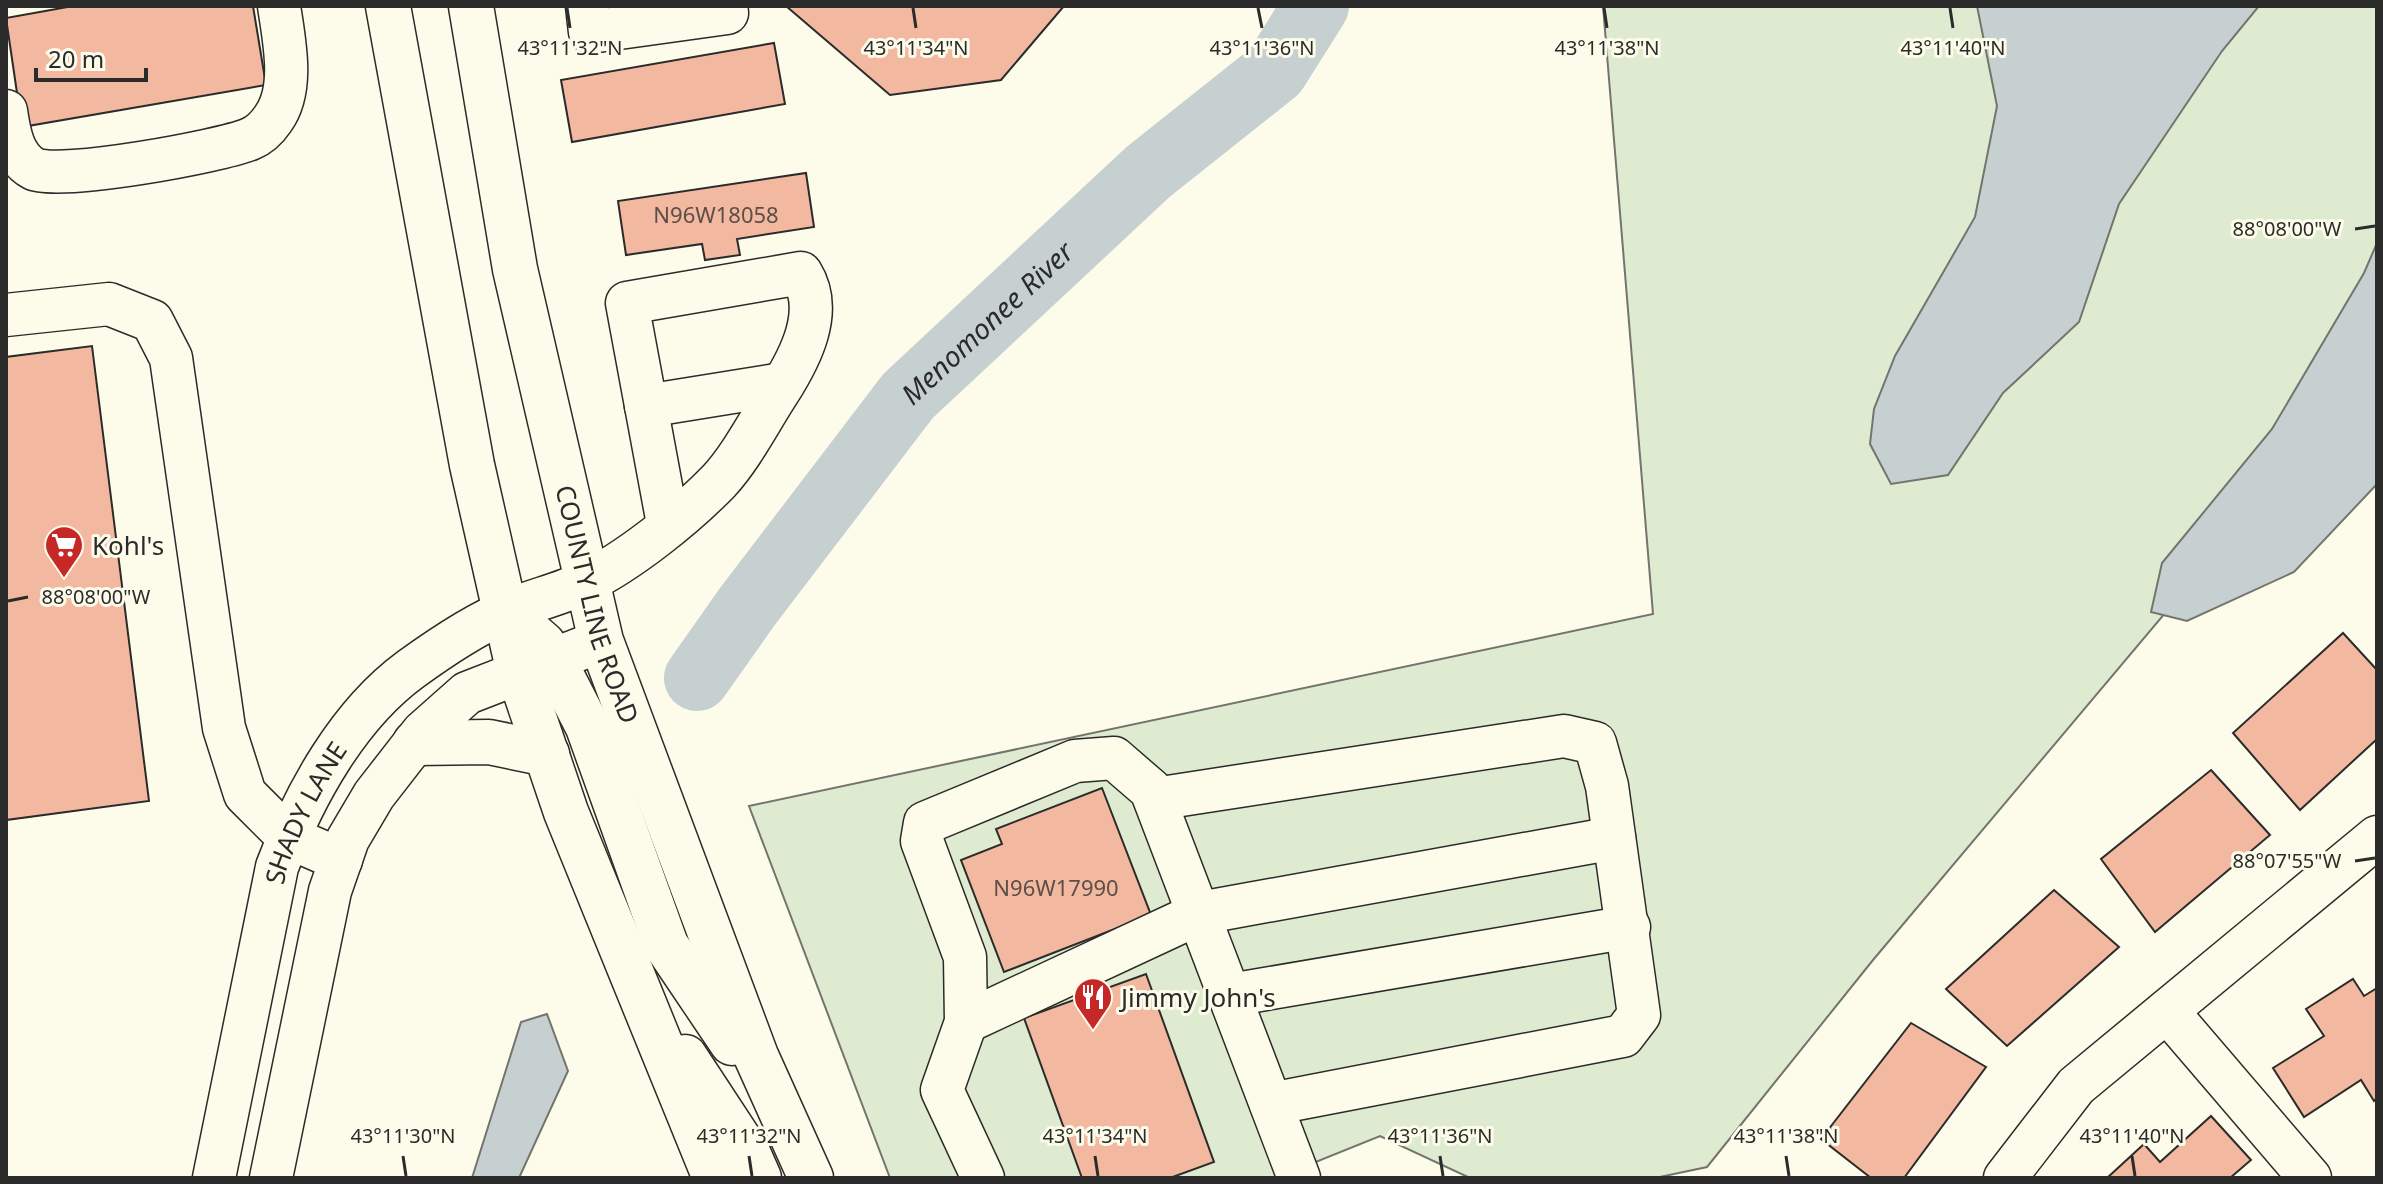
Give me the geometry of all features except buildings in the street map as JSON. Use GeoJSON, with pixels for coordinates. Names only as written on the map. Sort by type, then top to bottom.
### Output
{"type":"FeatureCollection","features":[{"type":"Feature","properties":{"kind":"main road"},"geometry":{"type":"LineString","coordinates":[[388,6],[472,465],[506,612],[536,665],[588,727],[666,945],[785,1122]]}},
{"type":"Feature","properties":{"kind":"main road","name":"COUNTY LINE ROAD"},"geometry":{"type":"LineString","coordinates":[[471,6],[515,269],[601,641],[756,1056],[811,1178]]}},
{"type":"Feature","properties":{"kind":"main road"},"geometry":{"type":"LineString","coordinates":[[536,665],[547,754],[629,971],[715,1178]]}},
{"type":"Feature","properties":{"kind":"main road"},"geometry":{"type":"LineString","coordinates":[[415,743],[489,742],[547,754]]}},
{"type":"Feature","properties":{"kind":"main road"},"geometry":{"type":"LineString","coordinates":[[629,971],[748,1153],[759,1178]]}},
{"type":"Feature","properties":{"kind":"street"},"geometry":{"type":"LineString","coordinates":[[6,111],[16,149],[24,160],[44,172],[135,163],[242,142],[265,130],[275,117],[283,97],[285,52],[279,6]]}},
{"type":"Feature","properties":{"kind":"street"},"geometry":{"type":"LineString","coordinates":[[587,6],[590,32],[727,13],[726,6]]}},
{"type":"Feature","properties":{"kind":"street","name":"SHADY LANE"},"geometry":{"type":"LineString","coordinates":[[214,1178],[277,867],[288,837],[317,780],[365,714],[409,670],[506,612],[585,582],[644,546],[720,480],[783,384],[809,335],[809,311],[801,273],[627,303],[646,406]]}},
{"type":"Feature","properties":{"kind":"street"},"geometry":{"type":"LineString","coordinates":[[6,315],[109,304],[152,321],[171,358],[224,728],[245,794],[288,837],[341,860]]}},
{"type":"Feature","properties":{"kind":"street"},"geometry":{"type":"LineString","coordinates":[[668,524],[646,406],[783,384]]}},
{"type":"Feature","properties":{"kind":"street","name":"SHADY LANE"},"geometry":{"type":"LineString","coordinates":[[271,1178],[330,891],[341,860],[374,795],[415,743],[467,693],[601,641]]}},
{"type":"Feature","properties":{"kind":"street"},"geometry":{"type":"LineString","coordinates":[[1155,799],[1564,736],[1595,743],[1607,786],[1639,1015],[1623,1036],[1271,1104]]}},
{"type":"Feature","properties":{"kind":"street"},"geometry":{"type":"LineString","coordinates":[[983,1178],[942,1090],[966,1022],[965,957],[922,841],[925,823],[1075,761],[1114,758],[1151,790],[1155,799],[1299,1178]]}},
{"type":"Feature","properties":{"kind":"street"},"geometry":{"type":"LineString","coordinates":[[966,1022],[1200,913],[1614,838]]}},
{"type":"Feature","properties":{"kind":"street"},"geometry":{"type":"LineString","coordinates":[[2005,1178],[2076,1086],[2375,843]]}},
{"type":"Feature","properties":{"kind":"street"},"geometry":{"type":"LineString","coordinates":[[1230,995],[1629,927]]}},
{"type":"Feature","properties":{"kind":"street"},"geometry":{"type":"LineString","coordinates":[[2167,1011],[2310,1178]]}},
{"type":"Feature","properties":{"kind":"green space"},"geometry":{"type":"Polygon","coordinates":[[[1603,6],[2377,6],[2377,319],[2267,492],[1873,960],[1707,1167],[1655,1178],[1470,1178],[1380,1136],[1276,1178],[890,1178],[749,806],[1653,614],[1603,6]]]}},
{"type":"Feature","properties":{"kind":"shaded area"},"geometry":{"type":"Polygon","coordinates":[[[1977,6],[2259,6],[2222,51],[2119,204],[2079,322],[2003,393],[1948,475],[1891,484],[1870,444],[1874,409],[1895,356],[1975,217],[1997,106],[1977,6]]]}},
{"type":"Feature","properties":{"kind":"shaded area"},"geometry":{"type":"Polygon","coordinates":[[[2377,243],[2377,484],[2294,572],[2187,621],[2151,612],[2162,563],[2272,429],[2364,273],[2377,243]]]}},
{"type":"Feature","properties":{"kind":"shaded area"},"geometry":{"type":"Polygon","coordinates":[[[547,1014],[568,1071],[519,1178],[472,1178],[521,1022],[547,1014]]]}},
{"type":"Feature","properties":{"kind":"waterway","name":"Menomonee River"},"geometry":{"type":"LineString","coordinates":[[697,678],[747,607],[908,396],[1148,172],[1275,71],[1316,6]]}},
{"type":"Feature","properties":{"kind":"place","name":"Kohl's"},"geometry":{"type":"Point","coordinates":[64,579]}},
{"type":"Feature","properties":{"kind":"place","name":"Jimmy John's"},"geometry":{"type":"Point","coordinates":[1093,1031]}}]}
